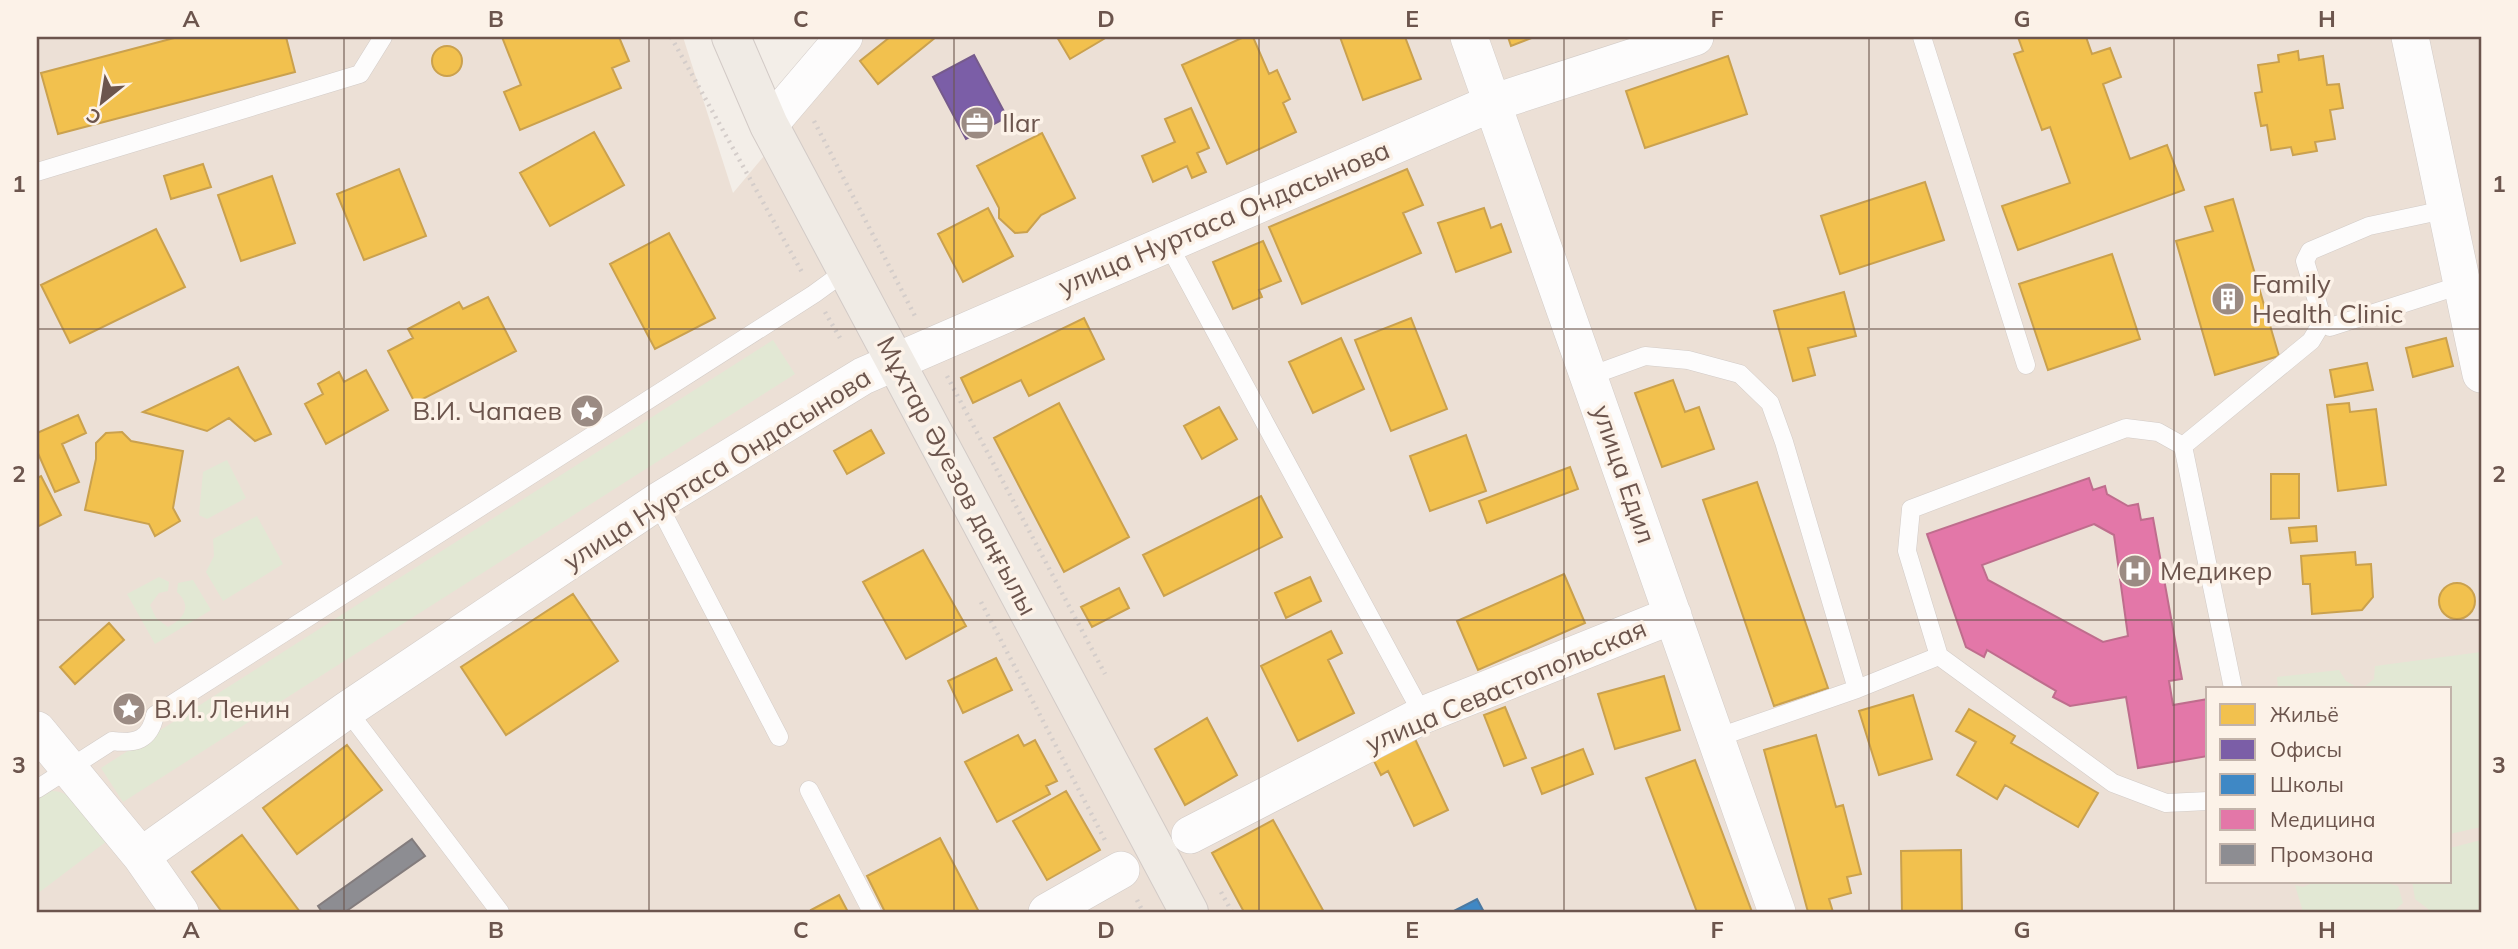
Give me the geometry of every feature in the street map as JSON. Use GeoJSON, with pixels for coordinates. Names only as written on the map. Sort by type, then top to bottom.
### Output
{"type":"FeatureCollection","features":[{"type":"Feature","properties":{"kind":"main road","name":"Мұхтар Әуезов даңғылы"},"geometry":{"type":"LineString","coordinates":[[731,37],[769,125],[847,270],[914,354],[1189,912]]}},
{"type":"Feature","properties":{"kind":"street"},"geometry":{"type":"LineString","coordinates":[[769,125],[844,37]]}},
{"type":"Feature","properties":{"kind":"street","name":"улица Едил"},"geometry":{"type":"LineString","coordinates":[[1469,37],[1777,912]]}},
{"type":"Feature","properties":{"kind":"street","name":"улица Нуртаса Ондасынова"},"geometry":{"type":"LineString","coordinates":[[141,856],[347,710],[657,502],[863,376],[1492,103],[1695,37]]}},
{"type":"Feature","properties":{"kind":"street"},"geometry":{"type":"LineString","coordinates":[[2410,37],[2444,210],[2481,374]]}},
{"type":"Feature","properties":{"kind":"street","name":"улица Севастопольская"},"geometry":{"type":"LineString","coordinates":[[1190,835],[1423,715],[1673,615]]}},
{"type":"Feature","properties":{"kind":"street"},"geometry":{"type":"LineString","coordinates":[[37,730],[141,856],[180,912]]}},
{"type":"Feature","properties":{"kind":"street"},"geometry":{"type":"LineString","coordinates":[[1047,912],[1121,870]]}},
{"type":"Feature","properties":{"kind":"lane"},"geometry":{"type":"LineString","coordinates":[[37,172],[360,74],[383,37]]}},
{"type":"Feature","properties":{"kind":"lane"},"geometry":{"type":"LineString","coordinates":[[1922,37],[2026,365]]}},
{"type":"Feature","properties":{"kind":"lane"},"geometry":{"type":"LineString","coordinates":[[2444,210],[2369,226],[2310,251],[2305,261],[2323,321],[2330,327],[2461,285]]}},
{"type":"Feature","properties":{"kind":"lane"},"geometry":{"type":"LineString","coordinates":[[1167,242],[1423,715]]}},
{"type":"Feature","properties":{"kind":"lane"},"geometry":{"type":"LineString","coordinates":[[37,789],[112,741],[129,743],[142,740],[152,729],[155,715],[814,294],[847,270]]}},
{"type":"Feature","properties":{"kind":"lane"},"geometry":{"type":"LineString","coordinates":[[2183,446],[2311,341],[2323,321]]}},
{"type":"Feature","properties":{"kind":"lane"},"geometry":{"type":"LineString","coordinates":[[1590,376],[1645,356],[1688,360],[1740,374],[1770,404],[1857,689]]}},
{"type":"Feature","properties":{"kind":"lane"},"geometry":{"type":"LineString","coordinates":[[2206,801],[2166,803],[2113,783],[1940,656],[1908,551],[1911,509],[2126,428],[2158,432],[2183,446],[2233,687]]}},
{"type":"Feature","properties":{"kind":"lane"},"geometry":{"type":"LineString","coordinates":[[657,502],[779,737]]}},
{"type":"Feature","properties":{"kind":"lane"},"geometry":{"type":"LineString","coordinates":[[1716,738],[1857,689],[1940,656]]}},
{"type":"Feature","properties":{"kind":"lane"},"geometry":{"type":"LineString","coordinates":[[347,710],[500,912]]}},
{"type":"Feature","properties":{"kind":"lane"},"geometry":{"type":"LineString","coordinates":[[809,790],[872,912]]}},
{"type":"Feature","properties":{"kind":"path"},"geometry":{"type":"LineString","coordinates":[[671,37],[814,294],[863,376]]}},
{"type":"Feature","properties":{"kind":"path"},"geometry":{"type":"LineString","coordinates":[[798,92],[914,354],[1106,676]]}},
{"type":"Feature","properties":{"kind":"path"},"geometry":{"type":"LineString","coordinates":[[979,598],[1143,912]]}},
{"type":"Feature","properties":{"kind":"path"},"geometry":{"type":"LineString","coordinates":[[1220,890],[1232,912]]}},
{"type":"Feature","properties":{"kind":"shaded area"},"geometry":{"type":"Polygon","coordinates":[[[37,37],[683,37],[733,193],[864,37],[2481,37],[2481,912],[37,912],[37,37]]]}},
{"type":"Feature","properties":{"kind":"green space"},"geometry":{"type":"Polygon","coordinates":[[[773,340],[795,374],[123,802],[101,768],[773,340]]]}},
{"type":"Feature","properties":{"kind":"green space"},"geometry":{"type":"Polygon","coordinates":[[[227,460],[246,498],[207,519],[199,515],[203,472],[227,460]]]}},
{"type":"Feature","properties":{"kind":"green space"},"geometry":{"type":"Polygon","coordinates":[[[257,516],[283,564],[223,601],[206,572],[214,556],[213,539],[257,516]]]}},
{"type":"Feature","properties":{"kind":"green space"},"geometry":{"type":"Polygon","coordinates":[[[159,577],[169,582],[168,591],[159,593],[150,605],[156,618],[168,627],[179,620],[185,607],[177,592],[178,583],[193,580],[211,610],[155,644],[127,594],[159,577]]]}},
{"type":"Feature","properties":{"kind":"green space"},"geometry":{"type":"Polygon","coordinates":[[[2481,652],[2481,827],[2452,834],[2452,687],[2366,687],[2374,679],[2375,666],[2481,652]]]}},
{"type":"Feature","properties":{"kind":"green space"},"geometry":{"type":"Polygon","coordinates":[[[2339,670],[2346,681],[2356,687],[2278,687],[2277,677],[2339,670]]]}},
{"type":"Feature","properties":{"kind":"green space"},"geometry":{"type":"Polygon","coordinates":[[[51,791],[61,792],[77,802],[107,841],[37,894],[37,800],[51,791]]]}},
{"type":"Feature","properties":{"kind":"green space"},"geometry":{"type":"Polygon","coordinates":[[[2481,840],[2481,912],[2432,912],[2415,899],[2412,883],[2452,883],[2452,847],[2481,840]]]}},
{"type":"Feature","properties":{"kind":"green space"},"geometry":{"type":"Polygon","coordinates":[[[2313,883],[2387,883],[2398,886],[2403,903],[2393,912],[2303,912],[2295,885],[2303,887],[2313,883]]]}},
{"type":"Feature","properties":{"kind":"building: Жильё"},"geometry":{"type":"Polygon","coordinates":[[[178,37],[286,37],[295,72],[58,134],[41,73],[178,37]]]}},
{"type":"Feature","properties":{"kind":"building: Жильё"},"geometry":{"type":"Polygon","coordinates":[[[502,37],[619,37],[629,61],[612,68],[621,88],[520,130],[504,92],[521,85],[502,37]]]}},
{"type":"Feature","properties":{"kind":"building: Жильё"},"geometry":{"type":"Polygon","coordinates":[[[890,37],[936,37],[878,84],[860,61],[890,37]]]}},
{"type":"Feature","properties":{"kind":"building: Жильё"},"geometry":{"type":"Polygon","coordinates":[[[1057,37],[1107,37],[1070,59],[1057,37]]]}},
{"type":"Feature","properties":{"kind":"building: Жильё"},"geometry":{"type":"Polygon","coordinates":[[[1244,37],[1253,37],[1269,74],[1277,70],[1290,99],[1283,103],[1296,132],[1227,164],[1182,65],[1244,37]]]}},
{"type":"Feature","properties":{"kind":"building: Жильё"},"geometry":{"type":"Polygon","coordinates":[[[1340,37],[1405,37],[1421,79],[1363,100],[1340,37]]]}},
{"type":"Feature","properties":{"kind":"building: Жильё"},"geometry":{"type":"Polygon","coordinates":[[[1508,37],[1534,37],[1511,46],[1508,37]]]}},
{"type":"Feature","properties":{"kind":"building: Жильё"},"geometry":{"type":"Polygon","coordinates":[[[2018,37],[2086,37],[2092,54],[2110,48],[2121,77],[2103,84],[2130,159],[2167,145],[2184,190],[2018,250],[2002,206],[2070,183],[2050,127],[2042,130],[2014,54],[2023,51],[2018,37]]]}},
{"type":"Feature","properties":{"kind":"building: Жильё"},"geometry":{"type":"Polygon","coordinates":[[[447,46],[453,47],[461,55],[461,67],[453,75],[447,76],[441,75],[433,67],[432,61],[433,55],[441,47],[447,46]]]}},
{"type":"Feature","properties":{"kind":"building: Жильё"},"geometry":{"type":"Polygon","coordinates":[[[2298,51],[2299,60],[2323,56],[2327,85],[2339,84],[2343,108],[2330,110],[2335,139],[2315,142],[2317,151],[2293,155],[2291,147],[2271,150],[2267,125],[2261,126],[2255,93],[2262,92],[2258,65],[2279,62],[2278,55],[2298,51]]]}},
{"type":"Feature","properties":{"kind":"building: Жильё"},"geometry":{"type":"Polygon","coordinates":[[[1728,56],[1747,114],[1645,148],[1626,91],[1728,56]]]}},
{"type":"Feature","properties":{"kind":"building: Жильё"},"geometry":{"type":"Polygon","coordinates":[[[1191,108],[1209,148],[1197,153],[1206,172],[1192,178],[1187,166],[1153,182],[1142,156],[1175,142],[1165,119],[1191,108]]]}},
{"type":"Feature","properties":{"kind":"building: Жильё"},"geometry":{"type":"Polygon","coordinates":[[[594,132],[624,185],[550,226],[520,173],[594,132]]]}},
{"type":"Feature","properties":{"kind":"building: Жильё"},"geometry":{"type":"Polygon","coordinates":[[[1042,133],[1075,198],[1041,215],[1027,232],[1015,233],[999,218],[999,208],[977,166],[1042,133]]]}},
{"type":"Feature","properties":{"kind":"building: Жильё"},"geometry":{"type":"Polygon","coordinates":[[[203,164],[211,187],[171,199],[164,176],[203,164]]]}},
{"type":"Feature","properties":{"kind":"building: Жильё"},"geometry":{"type":"Polygon","coordinates":[[[399,169],[426,236],[364,260],[337,194],[399,169]]]}},
{"type":"Feature","properties":{"kind":"building: Жильё"},"geometry":{"type":"Polygon","coordinates":[[[1407,169],[1423,205],[1403,213],[1421,253],[1302,304],[1269,227],[1407,169]]]}},
{"type":"Feature","properties":{"kind":"building: Жильё"},"geometry":{"type":"Polygon","coordinates":[[[272,176],[295,243],[241,261],[218,195],[272,176]]]}},
{"type":"Feature","properties":{"kind":"building: Жильё"},"geometry":{"type":"Polygon","coordinates":[[[1925,182],[1944,240],[1840,274],[1821,216],[1925,182]]]}},
{"type":"Feature","properties":{"kind":"building: Жильё","name":"Family Health Clinic"},"geometry":{"type":"Polygon","coordinates":[[[2233,199],[2279,356],[2215,375],[2176,241],[2213,231],[2205,207],[2233,199]]]}},
{"type":"Feature","properties":{"kind":"building: Жильё"},"geometry":{"type":"Polygon","coordinates":[[[988,208],[1013,256],[963,282],[938,234],[988,208]]]}},
{"type":"Feature","properties":{"kind":"building: Жильё"},"geometry":{"type":"Polygon","coordinates":[[[1484,208],[1491,228],[1501,224],[1511,252],[1456,272],[1438,223],[1484,208]]]}},
{"type":"Feature","properties":{"kind":"building: Жильё"},"geometry":{"type":"Polygon","coordinates":[[[156,229],[185,287],[70,343],[41,285],[156,229]]]}},
{"type":"Feature","properties":{"kind":"building: Жильё"},"geometry":{"type":"Polygon","coordinates":[[[669,233],[715,318],[655,349],[610,264],[669,233]]]}},
{"type":"Feature","properties":{"kind":"building: Жильё"},"geometry":{"type":"Polygon","coordinates":[[[1263,241],[1281,281],[1259,290],[1262,297],[1233,309],[1213,262],[1263,241]]]}},
{"type":"Feature","properties":{"kind":"building: Жильё"},"geometry":{"type":"Polygon","coordinates":[[[2112,254],[2140,339],[2048,370],[2019,284],[2112,254]]]}},
{"type":"Feature","properties":{"kind":"building: Жильё"},"geometry":{"type":"Polygon","coordinates":[[[1844,292],[1856,336],[1808,348],[1815,375],[1793,381],[1774,311],[1844,292]]]}},
{"type":"Feature","properties":{"kind":"building: Жильё"},"geometry":{"type":"Polygon","coordinates":[[[488,297],[516,351],[415,403],[388,351],[413,338],[408,329],[459,302],[463,309],[488,297]]]}},
{"type":"Feature","properties":{"kind":"building: Жильё"},"geometry":{"type":"Polygon","coordinates":[[[1084,318],[1104,359],[1029,396],[1021,380],[973,403],[961,378],[1084,318]]]}},
{"type":"Feature","properties":{"kind":"building: Жильё"},"geometry":{"type":"Polygon","coordinates":[[[1411,318],[1447,409],[1391,431],[1355,340],[1411,318]]]}},
{"type":"Feature","properties":{"kind":"building: Жильё"},"geometry":{"type":"Polygon","coordinates":[[[1341,338],[1364,389],[1313,413],[1289,362],[1341,338]]]}},
{"type":"Feature","properties":{"kind":"building: Жильё"},"geometry":{"type":"Polygon","coordinates":[[[2446,338],[2453,366],[2413,377],[2406,348],[2446,338]]]}},
{"type":"Feature","properties":{"kind":"building: Жильё"},"geometry":{"type":"Polygon","coordinates":[[[2367,363],[2373,390],[2335,397],[2330,370],[2367,363]]]}},
{"type":"Feature","properties":{"kind":"building: Жильё"},"geometry":{"type":"Polygon","coordinates":[[[238,367],[271,434],[255,441],[229,418],[207,431],[143,412],[238,367]]]}},
{"type":"Feature","properties":{"kind":"building: Жильё"},"geometry":{"type":"Polygon","coordinates":[[[366,370],[388,410],[326,444],[305,404],[323,394],[318,384],[339,372],[344,382],[366,370]]]}},
{"type":"Feature","properties":{"kind":"building: Жильё"},"geometry":{"type":"Polygon","coordinates":[[[1673,380],[1685,412],[1699,407],[1714,449],[1662,467],[1635,393],[1673,380]]]}},
{"type":"Feature","properties":{"kind":"building: Жильё"},"geometry":{"type":"Polygon","coordinates":[[[1059,403],[1129,537],[1064,572],[994,438],[1059,403]]]}},
{"type":"Feature","properties":{"kind":"building: Жильё"},"geometry":{"type":"Polygon","coordinates":[[[2349,403],[2350,412],[2376,409],[2386,485],[2338,491],[2327,405],[2349,403]]]}},
{"type":"Feature","properties":{"kind":"building: Жильё"},"geometry":{"type":"Polygon","coordinates":[[[1219,407],[1237,439],[1202,459],[1184,426],[1219,407]]]}},
{"type":"Feature","properties":{"kind":"building: Жильё"},"geometry":{"type":"Polygon","coordinates":[[[78,415],[86,433],[62,444],[79,482],[55,492],[37,451],[37,433],[78,415]]]}},
{"type":"Feature","properties":{"kind":"building: Жильё"},"geometry":{"type":"Polygon","coordinates":[[[871,430],[884,453],[847,474],[834,451],[871,430]]]}},
{"type":"Feature","properties":{"kind":"building: Жильё"},"geometry":{"type":"Polygon","coordinates":[[[122,432],[131,441],[183,451],[173,508],[180,521],[155,536],[149,524],[85,510],[96,459],[96,443],[106,433],[122,432]]]}},
{"type":"Feature","properties":{"kind":"building: Жильё"},"geometry":{"type":"Polygon","coordinates":[[[1466,435],[1486,491],[1430,511],[1410,456],[1466,435]]]}},
{"type":"Feature","properties":{"kind":"building: Жильё"},"geometry":{"type":"Polygon","coordinates":[[[1570,467],[1578,489],[1487,523],[1479,501],[1570,467]]]}},
{"type":"Feature","properties":{"kind":"building: Жильё"},"geometry":{"type":"Polygon","coordinates":[[[2271,474],[2299,474],[2299,518],[2271,519],[2271,474]]]}},
{"type":"Feature","properties":{"kind":"building: Жильё"},"geometry":{"type":"Polygon","coordinates":[[[41,476],[61,515],[37,527],[37,478],[41,476]]]}},
{"type":"Feature","properties":{"kind":"building: Жильё"},"geometry":{"type":"Polygon","coordinates":[[[1757,482],[1828,688],[1774,706],[1703,500],[1757,482]]]}},
{"type":"Feature","properties":{"kind":"building: Жильё"},"geometry":{"type":"Polygon","coordinates":[[[1261,496],[1282,537],[1164,596],[1143,555],[1261,496]]]}},
{"type":"Feature","properties":{"kind":"building: Жильё"},"geometry":{"type":"Polygon","coordinates":[[[2316,526],[2317,541],[2291,543],[2289,528],[2316,526]]]}},
{"type":"Feature","properties":{"kind":"building: Жильё"},"geometry":{"type":"Polygon","coordinates":[[[923,550],[966,626],[906,659],[863,582],[923,550]]]}},
{"type":"Feature","properties":{"kind":"building: Жильё"},"geometry":{"type":"Polygon","coordinates":[[[2355,552],[2356,565],[2371,564],[2373,597],[2362,610],[2312,614],[2310,584],[2303,584],[2301,556],[2355,552]]]}},
{"type":"Feature","properties":{"kind":"building: Жильё"},"geometry":{"type":"Polygon","coordinates":[[[1564,574],[1585,623],[1478,670],[1457,621],[1564,574]]]}},
{"type":"Feature","properties":{"kind":"building: Жильё"},"geometry":{"type":"Polygon","coordinates":[[[1310,577],[1321,601],[1286,618],[1275,593],[1310,577]]]}},
{"type":"Feature","properties":{"kind":"building: Жильё"},"geometry":{"type":"Polygon","coordinates":[[[2457,583],[2469,589],[2475,601],[2469,613],[2457,619],[2445,613],[2439,601],[2445,589],[2457,583]]]}},
{"type":"Feature","properties":{"kind":"building: Жильё"},"geometry":{"type":"Polygon","coordinates":[[[1119,588],[1129,608],[1092,627],[1081,607],[1119,588]]]}},
{"type":"Feature","properties":{"kind":"building: Жильё"},"geometry":{"type":"Polygon","coordinates":[[[573,594],[618,661],[506,735],[461,667],[573,594]]]}},
{"type":"Feature","properties":{"kind":"building: Жильё"},"geometry":{"type":"Polygon","coordinates":[[[109,623],[124,640],[75,684],[60,667],[109,623]]]}},
{"type":"Feature","properties":{"kind":"building: Жильё"},"geometry":{"type":"Polygon","coordinates":[[[1331,631],[1342,653],[1328,660],[1354,713],[1298,741],[1261,666],[1331,631]]]}},
{"type":"Feature","properties":{"kind":"building: Жильё"},"geometry":{"type":"Polygon","coordinates":[[[996,658],[1012,690],[963,713],[948,681],[996,658]]]}},
{"type":"Feature","properties":{"kind":"building: Жильё"},"geometry":{"type":"Polygon","coordinates":[[[1664,676],[1680,730],[1615,749],[1598,694],[1664,676]]]}},
{"type":"Feature","properties":{"kind":"building: Жильё"},"geometry":{"type":"Polygon","coordinates":[[[1913,695],[1932,759],[1879,775],[1859,711],[1913,695]]]}},
{"type":"Feature","properties":{"kind":"building: Жильё"},"geometry":{"type":"Polygon","coordinates":[[[1505,707],[1526,758],[1504,766],[1484,715],[1505,707]]]}},
{"type":"Feature","properties":{"kind":"building: Жильё"},"geometry":{"type":"Polygon","coordinates":[[[1969,709],[2015,736],[2011,743],[2098,793],[2078,827],[2005,785],[1997,799],[1957,775],[1976,742],[1956,731],[1969,709]]]}},
{"type":"Feature","properties":{"kind":"building: Жильё"},"geometry":{"type":"Polygon","coordinates":[[[1207,718],[1237,775],[1185,805],[1155,749],[1207,718]]]}},
{"type":"Feature","properties":{"kind":"building: Жильё"},"geometry":{"type":"Polygon","coordinates":[[[1018,735],[1024,746],[1035,740],[1057,781],[1046,786],[1050,794],[997,822],[965,762],[1018,735]]]}},
{"type":"Feature","properties":{"kind":"building: Жильё"},"geometry":{"type":"Polygon","coordinates":[[[1816,735],[1836,807],[1843,805],[1861,874],[1847,877],[1851,893],[1829,899],[1833,912],[1808,912],[1764,750],[1816,735]]]}},
{"type":"Feature","properties":{"kind":"building: Жильё"},"geometry":{"type":"Polygon","coordinates":[[[1415,739],[1448,810],[1414,826],[1388,771],[1381,775],[1373,759],[1415,739]]]}},
{"type":"Feature","properties":{"kind":"building: Жильё"},"geometry":{"type":"Polygon","coordinates":[[[347,745],[382,790],[297,854],[263,808],[347,745]]]}},
{"type":"Feature","properties":{"kind":"building: Жильё"},"geometry":{"type":"Polygon","coordinates":[[[1583,749],[1593,774],[1542,794],[1532,768],[1583,749]]]}},
{"type":"Feature","properties":{"kind":"building: Жильё"},"geometry":{"type":"Polygon","coordinates":[[[1695,760],[1752,912],[1697,912],[1646,778],[1695,760]]]}},
{"type":"Feature","properties":{"kind":"building: Жильё"},"geometry":{"type":"Polygon","coordinates":[[[1066,791],[1100,850],[1047,880],[1013,821],[1066,791]]]}},
{"type":"Feature","properties":{"kind":"building: Жильё"},"geometry":{"type":"Polygon","coordinates":[[[1273,820],[1324,912],[1244,912],[1212,853],[1273,820]]]}},
{"type":"Feature","properties":{"kind":"building: Жильё"},"geometry":{"type":"Polygon","coordinates":[[[242,835],[300,912],[222,912],[192,872],[242,835]]]}},
{"type":"Feature","properties":{"kind":"building: Жильё"},"geometry":{"type":"Polygon","coordinates":[[[940,838],[979,912],[885,912],[867,876],[940,838]]]}},
{"type":"Feature","properties":{"kind":"building: Жильё"},"geometry":{"type":"Polygon","coordinates":[[[1961,850],[1962,912],[1902,912],[1901,851],[1961,850]]]}},
{"type":"Feature","properties":{"kind":"building: Жильё"},"geometry":{"type":"Polygon","coordinates":[[[839,895],[848,912],[812,912],[811,910],[839,895]]]}},
{"type":"Feature","properties":{"kind":"building: Офисы"},"geometry":{"type":"Polygon","coordinates":[[[974,55],[1007,117],[966,139],[933,77],[974,55]]]}},
{"type":"Feature","properties":{"kind":"building: Школы"},"geometry":{"type":"Polygon","coordinates":[[[1477,899],[1484,912],[1452,912],[1477,899]]]}},
{"type":"Feature","properties":{"kind":"building: Медицина"},"geometry":{"type":"Polygon","coordinates":[[[2089,478],[2093,490],[2105,486],[2107,494],[2128,506],[2138,504],[2141,520],[2153,518],[2182,679],[2169,681],[2173,705],[2206,699],[2206,756],[2138,768],[2126,697],[2070,706],[2053,697],[2056,691],[1987,650],[1984,657],[1966,647],[1927,534],[2089,478]],[[2094,524],[1982,565],[1988,580],[2103,642],[2128,636],[2114,535],[2094,524]]]}},
{"type":"Feature","properties":{"kind":"building: Промзона"},"geometry":{"type":"Polygon","coordinates":[[[412,839],[425,856],[345,912],[322,912],[318,906],[412,839]]]}},
{"type":"Feature","properties":{"kind":"place","name":"Ilar"},"geometry":{"type":"Point","coordinates":[977,123]}},
{"type":"Feature","properties":{"kind":"place","name":"Family Health Clinic"},"geometry":{"type":"Point","coordinates":[2228,299]}},
{"type":"Feature","properties":{"kind":"place","name":"В.И. Чапаев"},"geometry":{"type":"Point","coordinates":[587,411]}},
{"type":"Feature","properties":{"kind":"place","name":"Медикер"},"geometry":{"type":"Point","coordinates":[2135,571]}},
{"type":"Feature","properties":{"kind":"place","name":"В.И. Ленин"},"geometry":{"type":"Point","coordinates":[129,709]}}]}
